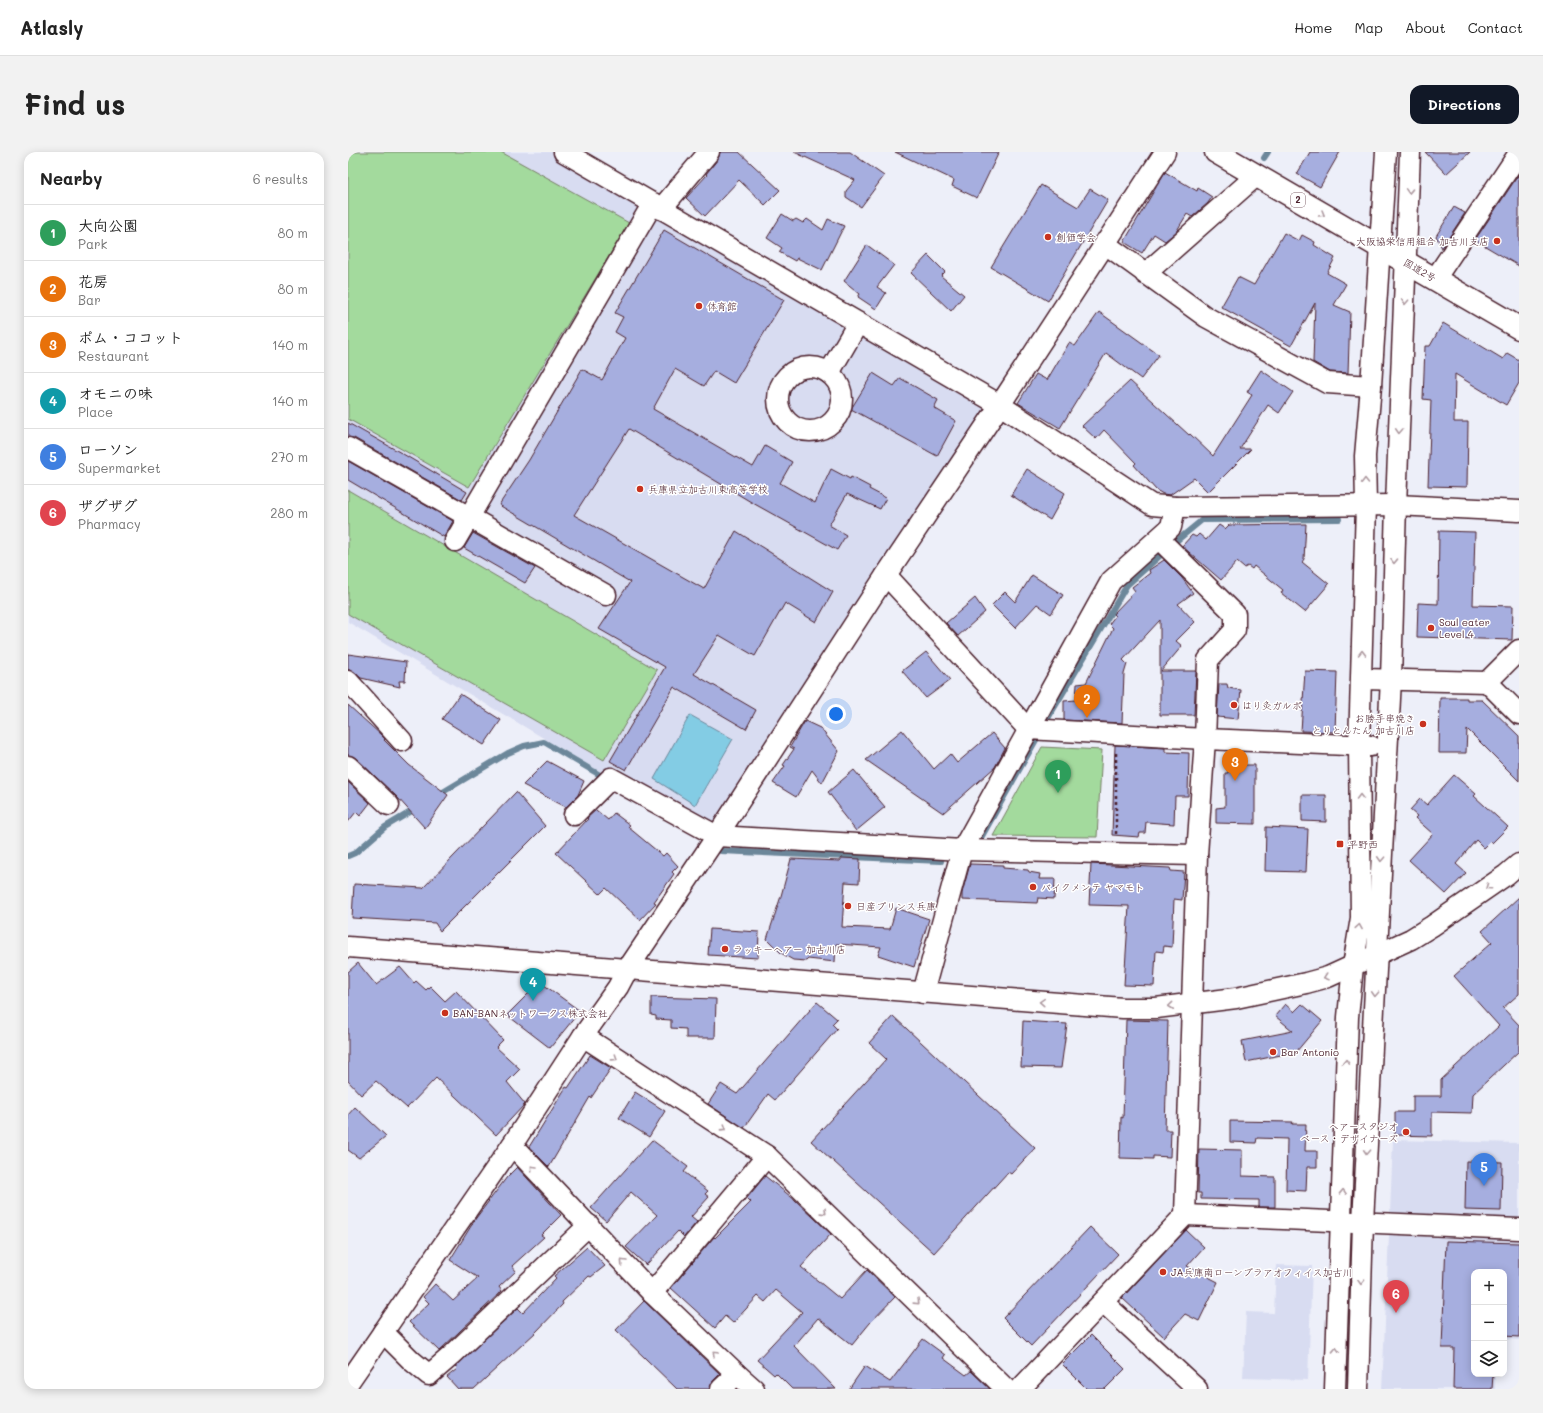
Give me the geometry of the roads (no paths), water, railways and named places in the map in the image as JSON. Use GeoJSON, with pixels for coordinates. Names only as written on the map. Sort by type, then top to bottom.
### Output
{"type":"FeatureCollection","features":[{"type":"Feature","properties":{"kind":"highway","name":"国道2号"},"geometry":{"type":"LineString","coordinates":[[1216,152],[1519,328]]}},
{"type":"Feature","properties":{"kind":"street"},"geometry":{"type":"LineString","coordinates":[[564,152],[1000,405],[1152,505],[1175,507],[1396,505],[1519,511]]}},
{"type":"Feature","properties":{"kind":"street"},"geometry":{"type":"LineString","coordinates":[[455,541],[657,206],[709,152]]}},
{"type":"Feature","properties":{"kind":"street"},"geometry":{"type":"LineString","coordinates":[[348,1383],[512,1145],[583,1036],[618,987],[627,970],[717,836],[886,575],[1000,405],[1165,152]]}},
{"type":"Feature","properties":{"kind":"street"},"geometry":{"type":"LineString","coordinates":[[1335,1389],[1348,1017],[1353,966],[1361,918],[1359,746],[1366,505],[1365,456],[1381,247],[1386,152]]}},
{"type":"Feature","properties":{"kind":"street"},"geometry":{"type":"LineString","coordinates":[[1358,1389],[1363,1222],[1377,956],[1378,902],[1391,680],[1396,505],[1407,263],[1410,152]]}},
{"type":"Feature","properties":{"kind":"street"},"geometry":{"type":"LineString","coordinates":[[1435,279],[1519,153]]}},
{"type":"Feature","properties":{"kind":"street"},"geometry":{"type":"LineString","coordinates":[[1145,274],[1256,176]]}},
{"type":"Feature","properties":{"kind":"street"},"geometry":{"type":"LineString","coordinates":[[1104,244],[1206,317],[1327,383],[1371,386]]}},
{"type":"Feature","properties":{"kind":"street"},"geometry":{"type":"LineString","coordinates":[[829,373],[858,323]]}},
{"type":"Feature","properties":{"kind":"street"},"geometry":{"type":"LineString","coordinates":[[348,448],[606,596]]}},
{"type":"Feature","properties":{"kind":"street"},"geometry":{"type":"LineString","coordinates":[[923,993],[962,850],[1111,581],[1171,527],[1175,507]]}},
{"type":"Feature","properties":{"kind":"street"},"geometry":{"type":"LineString","coordinates":[[1020,1389],[1185,1215],[1197,855],[1205,739],[1208,660],[1235,630],[1236,614],[1159,539]]}},
{"type":"Feature","properties":{"kind":"street"},"geometry":{"type":"LineString","coordinates":[[886,575],[1028,729],[1387,748]]}},
{"type":"Feature","properties":{"kind":"street"},"geometry":{"type":"LineString","coordinates":[[1487,682],[1519,650]]}},
{"type":"Feature","properties":{"kind":"street"},"geometry":{"type":"LineString","coordinates":[[1362,679],[1487,682],[1519,714]]}},
{"type":"Feature","properties":{"kind":"street"},"geometry":{"type":"LineString","coordinates":[[348,681],[402,741]]}},
{"type":"Feature","properties":{"kind":"street"},"geometry":{"type":"LineString","coordinates":[[348,766],[389,805]]}},
{"type":"Feature","properties":{"kind":"street"},"geometry":{"type":"LineString","coordinates":[[574,815],[611,778],[717,836],[962,850],[1197,855]]}},
{"type":"Feature","properties":{"kind":"street"},"geometry":{"type":"LineString","coordinates":[[348,947],[923,993],[1123,1008],[1156,1008],[1236,998],[1328,977],[1412,939],[1506,875],[1519,864]]}},
{"type":"Feature","properties":{"kind":"street"},"geometry":{"type":"LineString","coordinates":[[583,1036],[766,1156],[1006,1389]]}},
{"type":"Feature","properties":{"kind":"street"},"geometry":{"type":"LineString","coordinates":[[512,1145],[652,1293],[754,1389]]}},
{"type":"Feature","properties":{"kind":"street"},"geometry":{"type":"LineString","coordinates":[[652,1293],[766,1156]]}},
{"type":"Feature","properties":{"kind":"street"},"geometry":{"type":"LineString","coordinates":[[1185,1215],[1519,1229]]}},
{"type":"Feature","properties":{"kind":"street"},"geometry":{"type":"LineString","coordinates":[[383,1332],[412,1361],[429,1375],[452,1356],[589,1225]]}},
{"type":"Feature","properties":{"kind":"street"},"geometry":{"type":"LineString","coordinates":[[1103,1302],[1197,1389]]}},
{"type":"Feature","properties":{"kind":"street"},"geometry":{"type":"LineString","coordinates":[[721,1389],[737,1374]]}},
{"type":"Feature","properties":{"kind":"water"},"geometry":{"type":"Polygon","coordinates":[[[690,715],[733,739],[695,805],[654,779],[690,715]]]}},
{"type":"Feature","properties":{"kind":"waterway"},"geometry":{"type":"LineString","coordinates":[[1264,158],[1268,152]]}},
{"type":"Feature","properties":{"kind":"waterway"},"geometry":{"type":"LineString","coordinates":[[1174,543],[1202,520],[1339,519]]}},
{"type":"Feature","properties":{"kind":"waterway"},"geometry":{"type":"LineString","coordinates":[[1047,720],[1127,585],[1162,554]]}},
{"type":"Feature","properties":{"kind":"waterway"},"geometry":{"type":"LineString","coordinates":[[982,836],[1036,740]]}},
{"type":"Feature","properties":{"kind":"waterway"},"geometry":{"type":"LineString","coordinates":[[438,795],[508,753],[524,746],[544,742],[600,775]]}},
{"type":"Feature","properties":{"kind":"waterway"},"geometry":{"type":"LineString","coordinates":[[348,856],[355,853],[385,827],[417,808]]}},
{"type":"Feature","properties":{"kind":"waterway"},"geometry":{"type":"LineString","coordinates":[[721,851],[941,861]]}},
{"type":"Feature","properties":{"kind":"place","name":"創価学会"},"geometry":{"type":"Point","coordinates":[1048,237]}},
{"type":"Feature","properties":{"kind":"place","name":"大阪協栄信用組合 加古川支店"},"geometry":{"type":"Point","coordinates":[1497,241]}},
{"type":"Feature","properties":{"kind":"place","name":"体育館"},"geometry":{"type":"Point","coordinates":[699,306]}},
{"type":"Feature","properties":{"kind":"place","name":"兵庫県立加古川東高等学校"},"geometry":{"type":"Point","coordinates":[640,489]}},
{"type":"Feature","properties":{"kind":"place","name":"Soul eater Level 4"},"geometry":{"type":"Point","coordinates":[1431,628]}},
{"type":"Feature","properties":{"kind":"place","name":"はり灸ガルボ"},"geometry":{"type":"Point","coordinates":[1234,705]}},
{"type":"Feature","properties":{"kind":"place","name":"花房"},"geometry":{"type":"Point","coordinates":[1087,718]}},
{"type":"Feature","properties":{"kind":"place","name":"お勝手串焼き とりとんたん 加古川店"},"geometry":{"type":"Point","coordinates":[1423,724]}},
{"type":"Feature","properties":{"kind":"place","name":"ポム・ココット"},"geometry":{"type":"Point","coordinates":[1235,781]}},
{"type":"Feature","properties":{"kind":"place","name":"大向公園"},"geometry":{"type":"Point","coordinates":[1058,793]}},
{"type":"Feature","properties":{"kind":"place","name":"平野西"},"geometry":{"type":"Point","coordinates":[1340,844]}},
{"type":"Feature","properties":{"kind":"place","name":"バイクメンテ ヤマモト"},"geometry":{"type":"Point","coordinates":[1033,887]}},
{"type":"Feature","properties":{"kind":"place","name":"日産プリンス兵庫"},"geometry":{"type":"Point","coordinates":[848,906]}},
{"type":"Feature","properties":{"kind":"place","name":"ラッキーヘアー 加古川店"},"geometry":{"type":"Point","coordinates":[725,949]}},
{"type":"Feature","properties":{"kind":"place","name":"オモニの味"},"geometry":{"type":"Point","coordinates":[533,1001]}},
{"type":"Feature","properties":{"kind":"place","name":"BAN-BANネットワークス株式会社"},"geometry":{"type":"Point","coordinates":[445,1013]}},
{"type":"Feature","properties":{"kind":"place","name":"Bar Antonio"},"geometry":{"type":"Point","coordinates":[1273,1052]}},
{"type":"Feature","properties":{"kind":"place","name":"ヘアースタジオ ベース・デザイナーズ"},"geometry":{"type":"Point","coordinates":[1406,1132]}},
{"type":"Feature","properties":{"kind":"place","name":"ローソン"},"geometry":{"type":"Point","coordinates":[1484,1186]}},
{"type":"Feature","properties":{"kind":"place","name":"JA兵庫南ローンプラアオフィイス加古川"},"geometry":{"type":"Point","coordinates":[1163,1272]}},
{"type":"Feature","properties":{"kind":"place","name":"ザグザグ"},"geometry":{"type":"Point","coordinates":[1396,1313]}}]}
